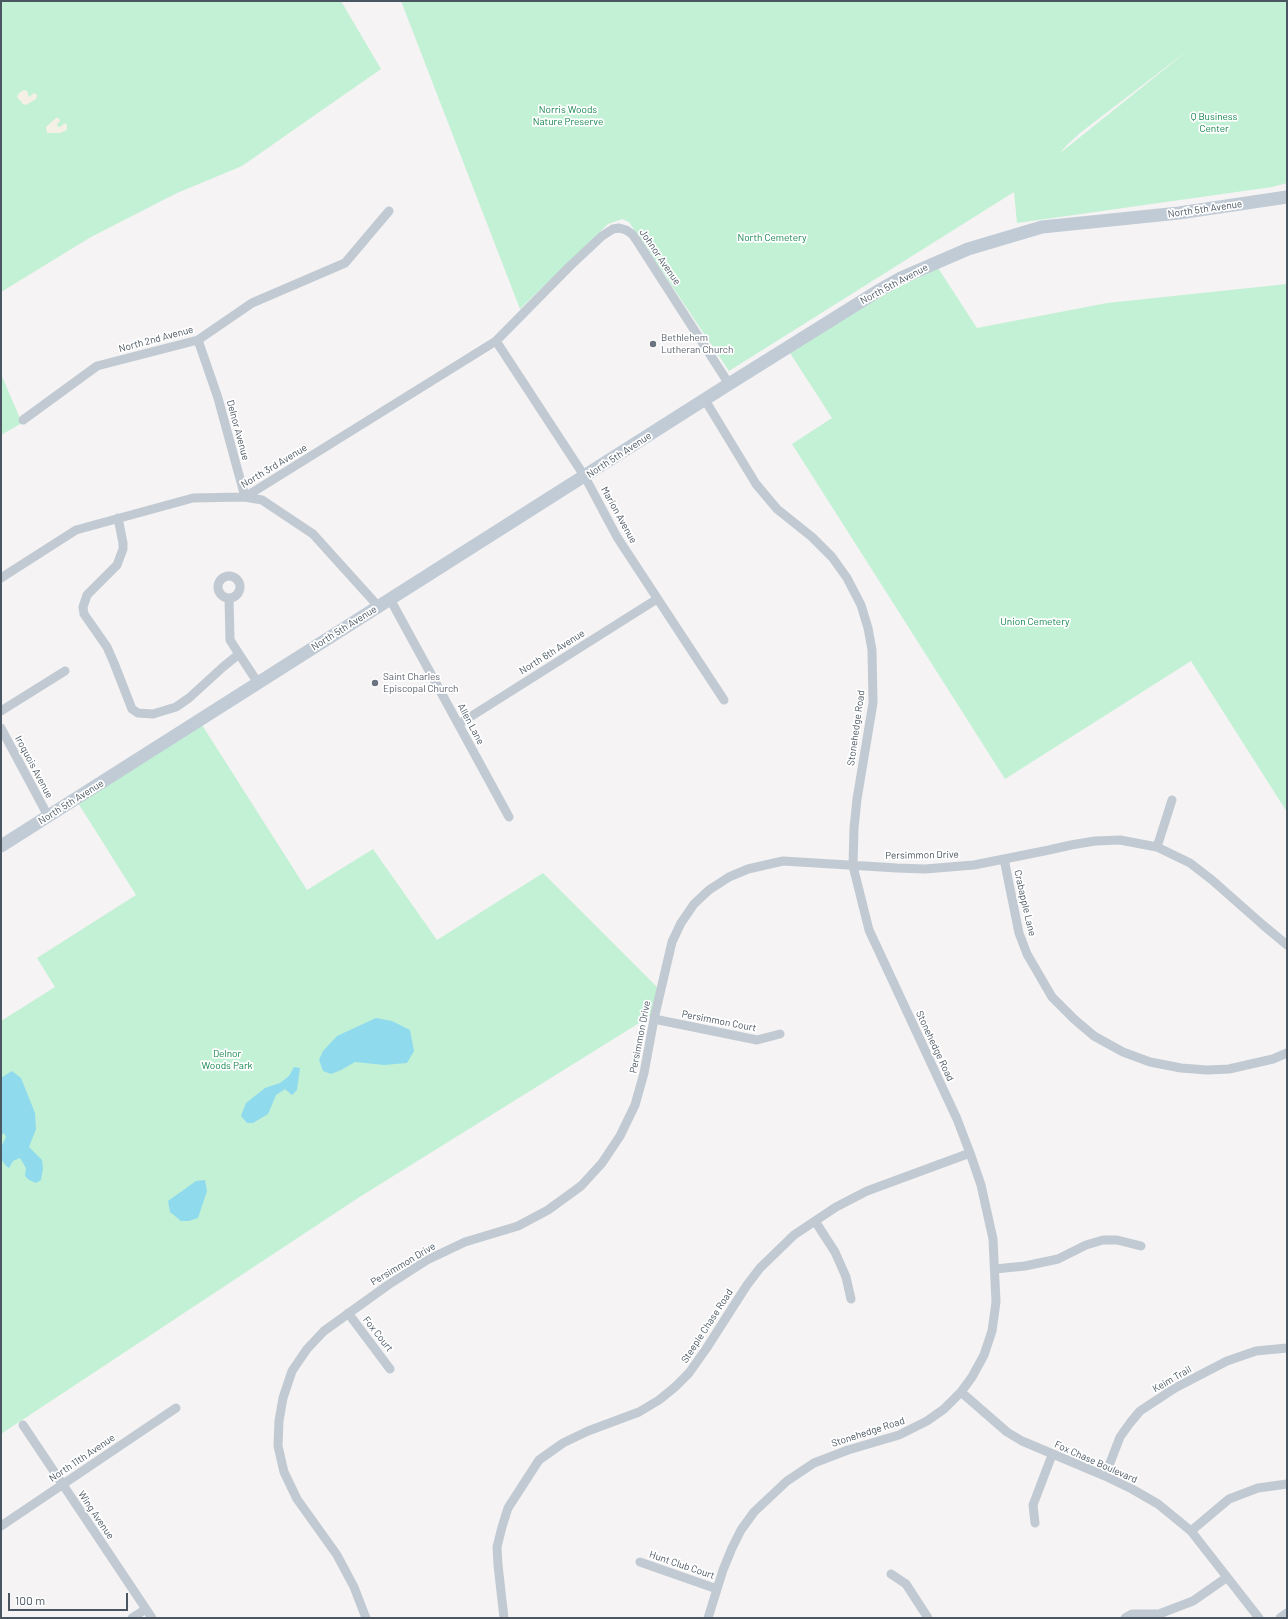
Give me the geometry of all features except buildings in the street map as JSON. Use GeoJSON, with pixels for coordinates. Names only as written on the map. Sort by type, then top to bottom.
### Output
{"type":"FeatureCollection","features":[{"type":"Feature","properties":{"kind":"main road","name":"North 5th Avenue"},"geometry":{"type":"LineString","coordinates":[[1,846],[378,606],[585,477],[729,384],[878,291],[918,270],[968,249],[1042,227],[1179,213],[1287,197]]}},
{"type":"Feature","properties":{"kind":"street","name":"North 2nd Avenue"},"geometry":{"type":"LineString","coordinates":[[23,420],[97,366],[198,340],[252,303],[345,263],[389,210]]}},
{"type":"Feature","properties":{"kind":"street","name":"Johnor Avenue"},"geometry":{"type":"LineString","coordinates":[[496,341],[602,236],[613,229],[619,228],[632,234],[637,241],[729,384]]}},
{"type":"Feature","properties":{"kind":"street","name":"Delnor Avenue"},"geometry":{"type":"LineString","coordinates":[[198,340],[218,398],[245,497]]}},
{"type":"Feature","properties":{"kind":"street","name":"North 3rd Avenue"},"geometry":{"type":"LineString","coordinates":[[1,578],[76,530],[198,497],[245,497],[496,341]]}},
{"type":"Feature","properties":{"kind":"street","name":"Marion Avenue"},"geometry":{"type":"LineString","coordinates":[[496,341],[585,477],[617,537],[724,700]]}},
{"type":"Feature","properties":{"kind":"street","name":"Stonehedge Road"},"geometry":{"type":"LineString","coordinates":[[706,400],[756,484],[777,508],[812,537],[832,557],[847,578],[861,605],[868,628],[873,657],[873,703],[857,799],[854,828],[853,866],[869,930],[957,1119],[970,1152],[988,1214],[993,1239],[996,1302],[992,1331],[984,1354],[972,1377],[961,1392],[944,1409],[912,1430],[830,1456],[814,1463],[787,1482],[754,1512],[741,1530],[723,1570],[708,1618]]}},
{"type":"Feature","properties":{"kind":"street"},"geometry":{"type":"LineString","coordinates":[[245,497],[262,500],[313,534],[378,606]]}},
{"type":"Feature","properties":{"kind":"street"},"geometry":{"type":"LineString","coordinates":[[118,518],[123,549],[117,565],[87,595],[83,607],[84,614],[107,647],[132,709],[138,713],[153,714],[176,707],[189,698],[222,667],[239,654]]}},
{"type":"Feature","properties":{"kind":"street"},"geometry":{"type":"LineString","coordinates":[[229,598],[230,640],[258,683]]}},
{"type":"Feature","properties":{"kind":"street","name":"Allen Lane"},"geometry":{"type":"LineString","coordinates":[[390,599],[509,817]]}},
{"type":"Feature","properties":{"kind":"street","name":"North 6th Avenue"},"geometry":{"type":"LineString","coordinates":[[459,724],[657,599]]}},
{"type":"Feature","properties":{"kind":"street"},"geometry":{"type":"LineString","coordinates":[[1,711],[65,671]]}},
{"type":"Feature","properties":{"kind":"street","name":"Iroquois Avenue"},"geometry":{"type":"LineString","coordinates":[[1,728],[48,816]]}},
{"type":"Feature","properties":{"kind":"street"},"geometry":{"type":"LineString","coordinates":[[1157,847],[1172,800]]}},
{"type":"Feature","properties":{"kind":"street","name":"Persimmon Drive"},"geometry":{"type":"LineString","coordinates":[[366,1618],[354,1587],[336,1555],[297,1499],[284,1472],[278,1446],[279,1421],[283,1398],[292,1371],[307,1349],[321,1335],[348,1313],[388,1285],[427,1260],[465,1242],[518,1226],[548,1210],[581,1186],[602,1163],[629,1119],[635,1106],[644,1073],[654,1019],[672,942],[681,923],[694,904],[709,890],[729,877],[748,869],[767,863],[783,861],[853,866],[925,868],[974,865],[1071,845],[1095,841],[1120,840],[1157,847],[1190,863],[1212,880],[1287,945]]}},
{"type":"Feature","properties":{"kind":"street","name":"Crabapple Lane"},"geometry":{"type":"LineString","coordinates":[[1004,859],[1019,933],[1027,954],[1052,996],[1074,1019],[1094,1036],[1123,1052],[1150,1062],[1182,1068],[1207,1070],[1229,1069],[1273,1060],[1287,1053]]}},
{"type":"Feature","properties":{"kind":"street","name":"Persimmon Court"},"geometry":{"type":"LineString","coordinates":[[654,1019],[757,1040],[780,1034]]}},
{"type":"Feature","properties":{"kind":"street","name":"Steeple Chase Road"},"geometry":{"type":"LineString","coordinates":[[504,1618],[497,1547],[508,1508],[539,1460],[563,1443],[588,1431],[639,1412],[659,1400],[675,1387],[689,1373],[747,1285],[760,1268],[794,1235],[867,1191],[970,1152]]}},
{"type":"Feature","properties":{"kind":"street"},"geometry":{"type":"LineString","coordinates":[[815,1221],[835,1252],[846,1277],[851,1298]]}},
{"type":"Feature","properties":{"kind":"street"},"geometry":{"type":"LineString","coordinates":[[995,1269],[1025,1266],[1058,1259],[1086,1245],[1103,1240],[1117,1240],[1141,1246]]}},
{"type":"Feature","properties":{"kind":"street","name":"Fox Court"},"geometry":{"type":"LineString","coordinates":[[348,1313],[390,1368]]}},
{"type":"Feature","properties":{"kind":"street","name":"Keim Trail"},"geometry":{"type":"LineString","coordinates":[[1105,1476],[1120,1437],[1130,1422],[1140,1411],[1175,1388],[1227,1361],[1256,1352],[1287,1348]]}},
{"type":"Feature","properties":{"kind":"street","name":"Fox Chase Boulevard"},"geometry":{"type":"LineString","coordinates":[[961,1392],[1007,1432],[1022,1442],[1105,1476],[1158,1504],[1191,1531],[1258,1618]]}},
{"type":"Feature","properties":{"kind":"street","name":"North 11th Avenue"},"geometry":{"type":"LineString","coordinates":[[1,1526],[176,1408]]}},
{"type":"Feature","properties":{"kind":"street","name":"Wing Avenue"},"geometry":{"type":"LineString","coordinates":[[23,1425],[152,1618]]}},
{"type":"Feature","properties":{"kind":"street"},"geometry":{"type":"LineString","coordinates":[[1035,1522],[1033,1505],[1052,1455]]}},
{"type":"Feature","properties":{"kind":"street"},"geometry":{"type":"LineString","coordinates":[[1191,1531],[1229,1499],[1258,1488],[1287,1484]]}},
{"type":"Feature","properties":{"kind":"street","name":"Hunt Club Court"},"geometry":{"type":"LineString","coordinates":[[640,1562],[717,1589]]}},
{"type":"Feature","properties":{"kind":"street"},"geometry":{"type":"LineString","coordinates":[[891,1574],[906,1584],[928,1618]]}},
{"type":"Feature","properties":{"kind":"street"},"geometry":{"type":"LineString","coordinates":[[1125,1618],[1132,1614],[1159,1614],[1193,1601],[1226,1578]]}},
{"type":"Feature","properties":{"kind":"street"},"geometry":{"type":"LineString","coordinates":[[132,1618],[146,1609]]}},
{"type":"Feature","properties":{"kind":"street"},"geometry":{"type":"LineString","coordinates":[[1280,1618],[1287,1613]]}},
{"type":"Feature","properties":{"kind":"green space"},"geometry":{"type":"Polygon","coordinates":[[[1,1],[341,1],[381,69],[242,166],[177,193],[91,237],[1,292],[1,1]]]}},
{"type":"Feature","properties":{"kind":"green space"},"geometry":{"type":"Polygon","coordinates":[[[401,1],[1287,1],[1287,183],[1272,187],[1017,223],[1014,192],[729,371],[629,222],[622,219],[608,224],[520,309],[401,1]],[[1191,48],[1080,133],[1059,154],[1191,48]]]}},
{"type":"Feature","properties":{"kind":"green space","name":"Union Cemetery"},"geometry":{"type":"Polygon","coordinates":[[[938,268],[977,328],[1107,303],[1287,284],[1287,812],[1191,661],[1005,779],[792,444],[832,418],[790,353],[872,302],[938,268]]]}},
{"type":"Feature","properties":{"kind":"green space"},"geometry":{"type":"Polygon","coordinates":[[[1,374],[22,423],[1,435],[1,374]]]}},
{"type":"Feature","properties":{"kind":"green space","name":"Delnor Woods Park"},"geometry":{"type":"Polygon","coordinates":[[[202,725],[307,890],[373,849],[437,940],[543,873],[657,987],[652,1015],[358,1198],[1,1434],[1,1021],[55,987],[37,958],[136,895],[78,803],[202,725]]]}},
{"type":"Feature","properties":{"kind":"sand"},"geometry":{"type":"Polygon","coordinates":[[[24,90],[27,91],[29,97],[34,93],[37,95],[36,99],[26,105],[23,104],[17,97],[19,93],[24,90]]]}},
{"type":"Feature","properties":{"kind":"sand"},"geometry":{"type":"Polygon","coordinates":[[[56,118],[59,118],[60,121],[57,124],[58,127],[65,123],[67,125],[67,130],[60,133],[47,133],[46,127],[56,118]]]}},
{"type":"Feature","properties":{"kind":"water"},"geometry":{"type":"Polygon","coordinates":[[[376,1018],[392,1021],[410,1030],[414,1051],[407,1063],[384,1065],[355,1062],[331,1074],[323,1071],[319,1060],[323,1051],[337,1036],[376,1018]]]}},
{"type":"Feature","properties":{"kind":"water"},"geometry":{"type":"Polygon","coordinates":[[[294,1067],[300,1068],[297,1090],[292,1095],[285,1089],[276,1095],[268,1114],[253,1123],[247,1123],[241,1116],[246,1103],[265,1088],[280,1083],[289,1076],[294,1067]]]}},
{"type":"Feature","properties":{"kind":"water"},"geometry":{"type":"Polygon","coordinates":[[[12,1071],[21,1078],[35,1113],[36,1129],[29,1147],[42,1160],[43,1168],[41,1180],[36,1183],[29,1180],[25,1176],[26,1168],[20,1158],[13,1161],[9,1168],[1,1159],[1,1147],[6,1137],[4,1133],[1,1136],[1,1078],[12,1071]]]}},
{"type":"Feature","properties":{"kind":"water"},"geometry":{"type":"Polygon","coordinates":[[[205,1180],[207,1191],[198,1218],[189,1221],[181,1221],[170,1212],[168,1201],[196,1181],[205,1180]]]}},
{"type":"Feature","properties":{"kind":"place","name":"Bethlehem Lutheran Church"},"geometry":{"type":"Point","coordinates":[653,344]}},
{"type":"Feature","properties":{"kind":"place","name":"Saint Charles Episcopal Church"},"geometry":{"type":"Point","coordinates":[375,683]}},
{"type":"Feature","properties":{"kind":"park label","name":"Norris Woods Nature Preserve"},"geometry":{"type":"Point","coordinates":[568,116]}},
{"type":"Feature","properties":{"kind":"park label","name":"Q Business Center"},"geometry":{"type":"Point","coordinates":[1214,122]}},
{"type":"Feature","properties":{"kind":"park label","name":"North Cemetery"},"geometry":{"type":"Point","coordinates":[772,238]}}]}
